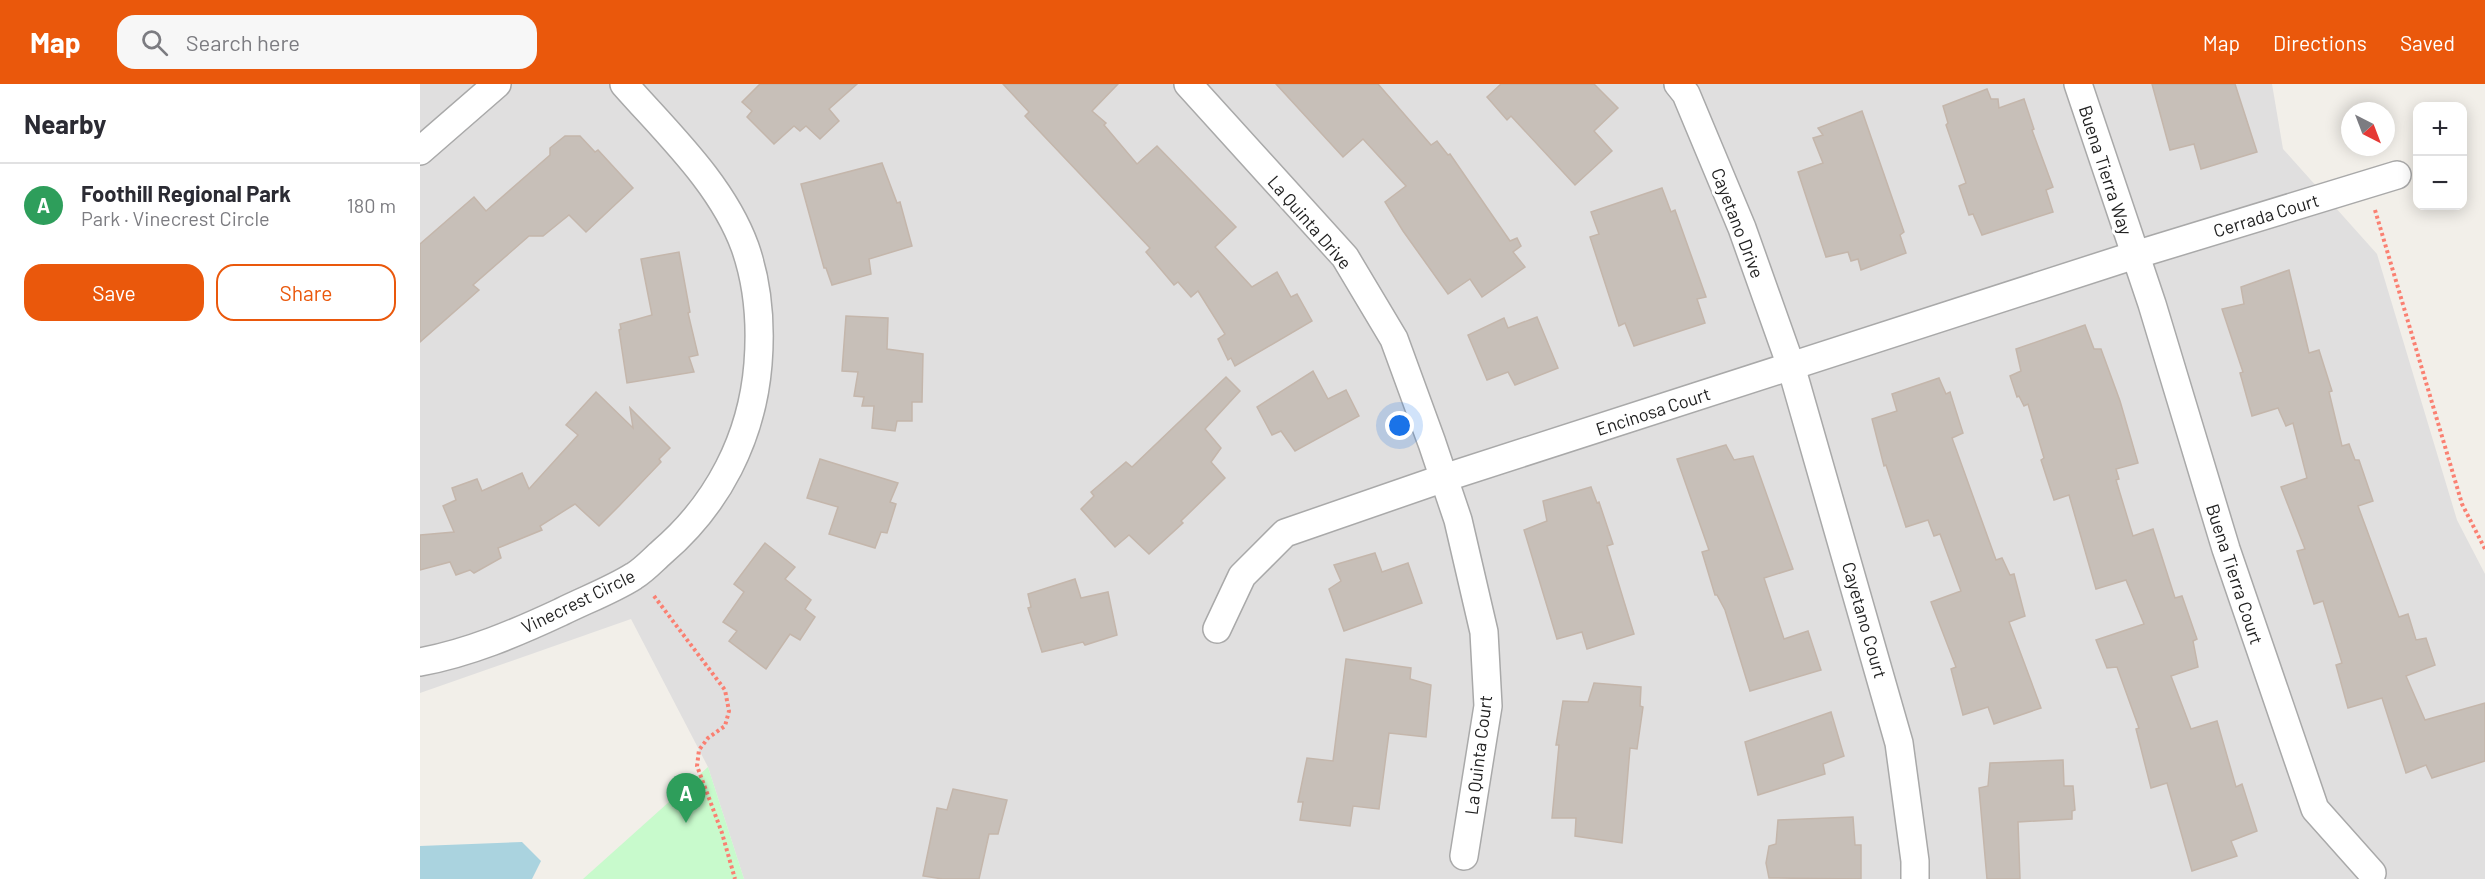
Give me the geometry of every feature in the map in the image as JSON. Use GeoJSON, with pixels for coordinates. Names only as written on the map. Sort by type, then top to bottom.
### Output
{"type":"FeatureCollection","features":[{"type":"Feature","properties":{"kind":"street"},"geometry":{"type":"LineString","coordinates":[[420,151],[497,84]]}},
{"type":"Feature","properties":{"kind":"street","name":"Vinecrest Circle"},"geometry":{"type":"LineString","coordinates":[[420,662],[446,657],[520,631],[634,576],[685,533],[718,490],[742,442],[755,393],[760,332],[752,274],[745,247],[727,209],[699,169],[624,84]]}},
{"type":"Feature","properties":{"kind":"street","name":"La Quinta Drive"},"geometry":{"type":"LineString","coordinates":[[1188,84],[1345,257],[1394,339],[1444,478]]}},
{"type":"Feature","properties":{"kind":"street","name":"Cayetano Drive"},"geometry":{"type":"LineString","coordinates":[[1678,84],[1686,94],[1742,228],[1791,366]]}},
{"type":"Feature","properties":{"kind":"street","name":"Buena Tierra Way"},"geometry":{"type":"LineString","coordinates":[[2078,84],[2135,255]]}},
{"type":"Feature","properties":{"kind":"street","name":"Cerrada Court"},"geometry":{"type":"LineString","coordinates":[[2135,255],[2397,175]]}},
{"type":"Feature","properties":{"kind":"street","name":"Encinosa Court"},"geometry":{"type":"LineString","coordinates":[[1217,629],[1242,576],[1285,533],[1444,478],[2135,255]]}},
{"type":"Feature","properties":{"kind":"street","name":"Buena Tierra Court"},"geometry":{"type":"LineString","coordinates":[[2135,255],[2226,549],[2315,809],[2372,873]]}},
{"type":"Feature","properties":{"kind":"street","name":"Cayetano Court"},"geometry":{"type":"LineString","coordinates":[[1791,366],[1899,743],[1915,861],[1915,879]]}},
{"type":"Feature","properties":{"kind":"street","name":"La Quinta Court"},"geometry":{"type":"LineString","coordinates":[[1444,478],[1458,520],[1484,642],[1488,706],[1464,856]]}},
{"type":"Feature","properties":{"kind":"path"},"geometry":{"type":"LineString","coordinates":[[2367,183],[2462,504],[2485,549]]}},
{"type":"Feature","properties":{"kind":"path"},"geometry":{"type":"LineString","coordinates":[[634,576],[660,602],[724,690],[729,711],[725,726],[708,738],[699,750],[697,766],[735,879]]}},
{"type":"Feature","properties":{"kind":"shaded area"},"geometry":{"type":"Polygon","coordinates":[[[420,84],[2272,84],[2283,149],[2377,254],[2457,520],[2485,574],[2485,879],[744,879],[708,767],[631,619],[420,693],[420,84]]]}},
{"type":"Feature","properties":{"kind":"green space"},"geometry":{"type":"Polygon","coordinates":[[[708,767],[744,879],[583,879],[708,767]]]}},
{"type":"Feature","properties":{"kind":"water"},"geometry":{"type":"Polygon","coordinates":[[[522,842],[541,861],[532,879],[420,879],[420,846],[522,842]]]}},
{"type":"Feature","properties":{"kind":"building"},"geometry":{"type":"Polygon","coordinates":[[[760,84],[857,84],[829,109],[839,121],[820,139],[806,126],[800,131],[794,126],[774,144],[747,117],[752,111],[742,102],[760,84]]]}},
{"type":"Feature","properties":{"kind":"building"},"geometry":{"type":"Polygon","coordinates":[[[1003,84],[1118,84],[1092,111],[1106,123],[1104,125],[1137,164],[1157,146],[1236,227],[1215,247],[1252,287],[1277,272],[1291,297],[1297,294],[1312,321],[1235,366],[1231,358],[1228,360],[1218,339],[1225,334],[1198,291],[1191,297],[1178,282],[1174,285],[1146,252],[1150,248],[1025,116],[1029,112],[1003,84]]]}},
{"type":"Feature","properties":{"kind":"building"},"geometry":{"type":"Polygon","coordinates":[[[1276,84],[1378,84],[1431,145],[1437,141],[1448,155],[1450,154],[1510,241],[1517,238],[1521,246],[1513,252],[1525,267],[1482,297],[1470,279],[1448,294],[1385,202],[1406,186],[1363,139],[1343,157],[1276,84]]]}},
{"type":"Feature","properties":{"kind":"building"},"geometry":{"type":"Polygon","coordinates":[[[1501,84],[1594,84],[1618,108],[1594,131],[1612,151],[1575,185],[1511,116],[1507,120],[1487,97],[1501,84]]]}},
{"type":"Feature","properties":{"kind":"building"},"geometry":{"type":"Polygon","coordinates":[[[2152,84],[2235,84],[2257,152],[2201,169],[2194,144],[2170,150],[2152,84]]]}},
{"type":"Feature","properties":{"kind":"building"},"geometry":{"type":"Polygon","coordinates":[[[1987,89],[1991,99],[1998,99],[1999,108],[2024,99],[2034,129],[2032,130],[2053,187],[2046,190],[2053,212],[1982,235],[1973,214],[1969,215],[1959,186],[1966,183],[1946,125],[1948,123],[1943,106],[1987,89]]]}},
{"type":"Feature","properties":{"kind":"building"},"geometry":{"type":"Polygon","coordinates":[[[1862,111],[1904,232],[1900,235],[1906,253],[1861,270],[1858,259],[1851,261],[1848,252],[1826,257],[1798,172],[1823,163],[1813,138],[1823,135],[1818,128],[1862,111]]]}},
{"type":"Feature","properties":{"kind":"building"},"geometry":{"type":"Polygon","coordinates":[[[565,136],[580,136],[595,152],[598,150],[633,188],[586,232],[569,215],[543,236],[529,236],[473,285],[479,290],[420,342],[420,244],[474,197],[486,211],[550,155],[550,148],[565,136]]]}},
{"type":"Feature","properties":{"kind":"building"},"geometry":{"type":"Polygon","coordinates":[[[882,163],[897,203],[900,202],[912,246],[869,259],[871,274],[832,285],[826,268],[824,268],[801,184],[882,163]]]}},
{"type":"Feature","properties":{"kind":"building"},"geometry":{"type":"Polygon","coordinates":[[[1662,188],[1671,212],[1675,210],[1706,297],[1697,299],[1705,323],[1634,346],[1625,323],[1619,326],[1590,237],[1599,234],[1591,212],[1662,188]]]}},
{"type":"Feature","properties":{"kind":"building"},"geometry":{"type":"Polygon","coordinates":[[[679,252],[690,312],[688,313],[698,355],[689,357],[694,372],[627,383],[620,324],[652,315],[641,259],[679,252]]]}},
{"type":"Feature","properties":{"kind":"building"},"geometry":{"type":"Polygon","coordinates":[[[2289,270],[2309,353],[2319,350],[2332,391],[2329,392],[2342,446],[2349,444],[2355,460],[2359,460],[2373,501],[2358,506],[2399,617],[2408,614],[2416,640],[2426,638],[2435,665],[2406,676],[2425,720],[2485,703],[2485,761],[2432,778],[2426,765],[2406,773],[2382,698],[2348,708],[2336,665],[2342,663],[2323,601],[2314,604],[2297,551],[2305,549],[2281,487],[2307,478],[2293,423],[2286,426],[2278,408],[2252,416],[2240,373],[2243,372],[2222,309],[2244,304],[2241,287],[2289,270]]]}},
{"type":"Feature","properties":{"kind":"building"},"geometry":{"type":"Polygon","coordinates":[[[846,316],[888,318],[887,349],[923,354],[922,402],[912,402],[912,421],[897,421],[895,431],[872,428],[874,406],[862,406],[864,397],[854,396],[858,372],[842,371],[846,316]]]}},
{"type":"Feature","properties":{"kind":"building"},"geometry":{"type":"Polygon","coordinates":[[[1537,317],[1558,368],[1515,385],[1508,372],[1487,380],[1468,335],[1504,318],[1508,328],[1537,317]]]}},
{"type":"Feature","properties":{"kind":"building"},"geometry":{"type":"Polygon","coordinates":[[[2085,325],[2094,349],[2101,349],[2120,401],[2138,463],[2116,469],[2119,479],[2116,480],[2133,536],[2153,529],[2175,598],[2182,596],[2197,639],[2193,641],[2198,667],[2171,676],[2191,729],[2217,721],[2236,787],[2242,784],[2257,831],[2231,841],[2237,856],[2192,871],[2167,783],[2151,788],[2136,729],[2139,728],[2117,667],[2107,668],[2096,640],[2144,624],[2126,580],[2096,589],[2069,495],[2054,500],[2041,460],[2044,458],[2028,404],[2024,406],[2019,396],[2017,397],[2010,376],[2021,371],[2016,349],[2085,325]]]}},
{"type":"Feature","properties":{"kind":"building"},"geometry":{"type":"Polygon","coordinates":[[[1313,371],[1328,399],[1346,390],[1359,416],[1295,451],[1281,431],[1272,435],[1257,407],[1313,371]]]}},
{"type":"Feature","properties":{"kind":"building"},"geometry":{"type":"Polygon","coordinates":[[[1226,377],[1240,391],[1205,429],[1221,448],[1211,462],[1225,478],[1181,521],[1183,523],[1149,554],[1129,535],[1115,547],[1081,509],[1094,496],[1091,492],[1126,462],[1132,467],[1226,377]]]}},
{"type":"Feature","properties":{"kind":"building"},"geometry":{"type":"Polygon","coordinates":[[[1939,378],[1946,394],[1950,392],[1963,433],[1952,438],[1996,560],[2002,558],[2010,575],[2014,574],[2025,616],[2009,622],[2041,708],[1994,724],[1988,707],[1963,715],[1951,669],[1956,667],[1931,602],[1961,591],[1940,534],[1934,536],[1928,520],[1906,527],[1886,465],[1884,466],[1872,419],[1897,411],[1892,394],[1939,378]]]}},
{"type":"Feature","properties":{"kind":"building"},"geometry":{"type":"Polygon","coordinates":[[[596,392],[633,428],[630,408],[670,448],[659,459],[661,462],[619,506],[599,526],[575,504],[540,526],[542,530],[498,548],[501,558],[474,573],[470,570],[456,575],[450,562],[420,570],[420,535],[454,532],[443,506],[456,500],[452,488],[477,479],[482,491],[522,473],[529,489],[578,435],[566,425],[596,392]]]}},
{"type":"Feature","properties":{"kind":"building"},"geometry":{"type":"Polygon","coordinates":[[[1726,445],[1734,460],[1753,456],[1793,569],[1764,578],[1784,639],[1808,631],[1821,670],[1750,691],[1725,610],[1715,595],[1702,552],[1709,550],[1677,459],[1726,445]]]}},
{"type":"Feature","properties":{"kind":"building"},"geometry":{"type":"Polygon","coordinates":[[[820,459],[898,483],[890,502],[896,504],[887,533],[881,532],[875,548],[829,534],[838,507],[807,498],[820,459]]]}},
{"type":"Feature","properties":{"kind":"building"},"geometry":{"type":"Polygon","coordinates":[[[1591,487],[1597,503],[1599,502],[1613,544],[1607,546],[1634,634],[1587,649],[1582,632],[1557,639],[1524,530],[1547,521],[1543,501],[1591,487]]]}},
{"type":"Feature","properties":{"kind":"building"},"geometry":{"type":"Polygon","coordinates":[[[765,543],[795,567],[785,579],[811,600],[805,609],[815,617],[800,640],[790,634],[766,669],[729,641],[737,631],[723,622],[744,592],[734,584],[765,543]]]}},
{"type":"Feature","properties":{"kind":"building"},"geometry":{"type":"Polygon","coordinates":[[[1375,553],[1382,572],[1408,563],[1422,603],[1344,631],[1329,589],[1341,581],[1334,565],[1375,553]]]}},
{"type":"Feature","properties":{"kind":"building"},"geometry":{"type":"Polygon","coordinates":[[[1075,579],[1081,598],[1108,592],[1117,635],[1085,645],[1083,642],[1042,652],[1028,608],[1031,607],[1028,594],[1075,579]]]}},
{"type":"Feature","properties":{"kind":"building"},"geometry":{"type":"Polygon","coordinates":[[[1346,659],[1411,668],[1410,679],[1431,685],[1426,737],[1389,733],[1379,809],[1353,806],[1350,826],[1300,820],[1303,802],[1298,802],[1307,758],[1333,761],[1346,659]]]}},
{"type":"Feature","properties":{"kind":"building"},"geometry":{"type":"Polygon","coordinates":[[[1594,683],[1641,687],[1640,706],[1643,707],[1637,749],[1630,748],[1622,843],[1575,836],[1576,818],[1552,818],[1559,745],[1556,745],[1563,701],[1588,702],[1594,683]]]}},
{"type":"Feature","properties":{"kind":"building"},"geometry":{"type":"Polygon","coordinates":[[[1831,712],[1844,756],[1823,764],[1825,774],[1758,795],[1745,742],[1831,712]]]}},
{"type":"Feature","properties":{"kind":"building"},"geometry":{"type":"Polygon","coordinates":[[[2063,760],[2064,786],[2073,786],[2075,810],[2072,811],[2072,819],[2018,822],[2020,879],[1987,879],[1979,788],[1988,786],[1990,763],[2063,760]]]}},
{"type":"Feature","properties":{"kind":"building"},"geometry":{"type":"Polygon","coordinates":[[[953,789],[1007,800],[998,834],[989,834],[979,879],[943,879],[923,876],[937,808],[947,810],[953,789]]]}},
{"type":"Feature","properties":{"kind":"building"},"geometry":{"type":"Polygon","coordinates":[[[1853,817],[1855,845],[1861,845],[1861,879],[1769,878],[1766,863],[1769,846],[1776,844],[1778,820],[1853,817]]]}},
{"type":"Feature","properties":{"kind":"place","name":"Foothill Regional Park"},"geometry":{"type":"Point","coordinates":[686,823]}}]}
